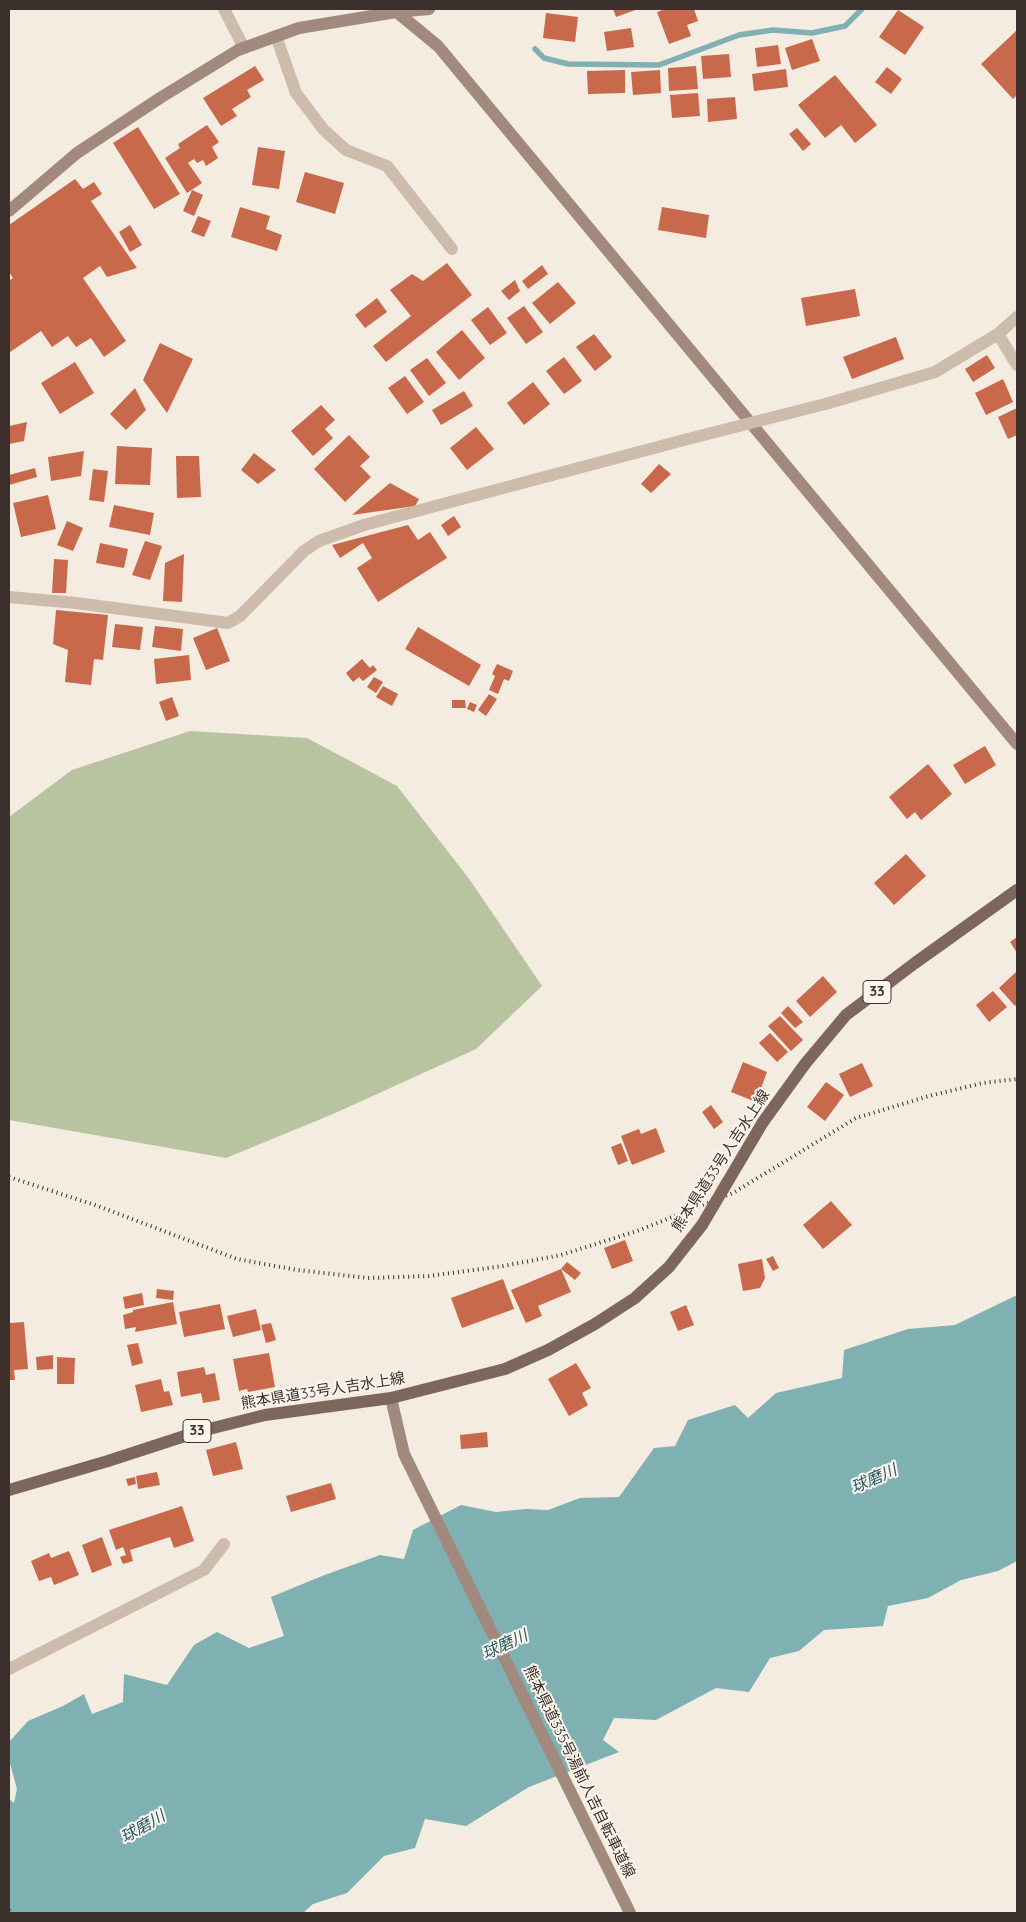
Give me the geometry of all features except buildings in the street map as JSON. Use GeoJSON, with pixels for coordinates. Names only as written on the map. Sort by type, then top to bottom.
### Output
{"type":"FeatureCollection","features":[{"type":"Feature","properties":{"kind":"main road","name":"熊本県道33号人吉水上線"},"geometry":{"type":"LineString","coordinates":[[9,1490],[197,1432],[264,1415],[391,1398],[505,1369],[548,1350],[595,1324],[634,1298],[669,1267],[702,1225],[763,1122],[805,1064],[846,1015],[915,962],[1017,890]]}},
{"type":"Feature","properties":{"kind":"street"},"geometry":{"type":"LineString","coordinates":[[224,9],[244,48]]}},
{"type":"Feature","properties":{"kind":"street"},"geometry":{"type":"LineString","coordinates":[[9,211],[77,153],[160,98],[244,48],[299,28],[394,10],[429,9]]}},
{"type":"Feature","properties":{"kind":"street"},"geometry":{"type":"LineString","coordinates":[[394,10],[438,46],[1017,744]]}},
{"type":"Feature","properties":{"kind":"street"},"geometry":{"type":"LineString","coordinates":[[276,36],[296,93],[323,129],[346,150],[387,166],[452,249]]}},
{"type":"Feature","properties":{"kind":"street"},"geometry":{"type":"LineString","coordinates":[[9,597],[76,603],[228,623],[240,616],[304,551],[319,541],[364,525],[829,403],[935,372],[998,334],[1017,318]]}},
{"type":"Feature","properties":{"kind":"street"},"geometry":{"type":"LineString","coordinates":[[998,334],[1017,365]]}},
{"type":"Feature","properties":{"kind":"street","name":"熊本県道335号湯前人吉自転車道線"},"geometry":{"type":"LineString","coordinates":[[391,1398],[404,1454],[630,1913]]}},
{"type":"Feature","properties":{"kind":"street"},"geometry":{"type":"LineString","coordinates":[[9,1669],[204,1570],[224,1544]]}},
{"type":"Feature","properties":{"kind":"green space"},"geometry":{"type":"Polygon","coordinates":[[[190,731],[307,738],[397,786],[470,880],[542,986],[476,1049],[333,1114],[226,1158],[9,1120],[9,817],[72,770],[190,731]]]}},
{"type":"Feature","properties":{"kind":"water","name":"球磨川"},"geometry":{"type":"Polygon","coordinates":[[[1017,1295],[1017,1561],[998,1571],[961,1580],[928,1598],[888,1606],[883,1626],[824,1630],[799,1651],[770,1658],[749,1692],[716,1688],[656,1720],[614,1718],[603,1740],[619,1752],[529,1787],[466,1826],[425,1819],[415,1848],[384,1856],[347,1893],[313,1904],[303,1913],[9,1913],[9,1799],[14,1803],[17,1789],[9,1760],[9,1742],[28,1721],[63,1706],[84,1694],[92,1714],[123,1702],[124,1674],[167,1685],[194,1645],[217,1632],[249,1648],[284,1636],[271,1597],[380,1555],[404,1559],[413,1530],[461,1505],[496,1512],[526,1509],[548,1510],[580,1498],[619,1497],[654,1448],[675,1446],[688,1420],[735,1405],[748,1418],[776,1393],[842,1378],[844,1350],[908,1329],[955,1325],[1017,1295]]]}},
{"type":"Feature","properties":{"kind":"waterway"},"geometry":{"type":"LineString","coordinates":[[535,49],[544,58],[568,64],[659,65],[739,35],[773,30],[812,33],[845,26],[862,9]]}},
{"type":"Feature","properties":{"kind":"railway"},"geometry":{"type":"LineString","coordinates":[[9,1177],[98,1206],[237,1259],[297,1270],[368,1278],[429,1276],[503,1266],[561,1255],[637,1231],[733,1193],[856,1118],[929,1096],[983,1083],[1017,1079]]}}]}
